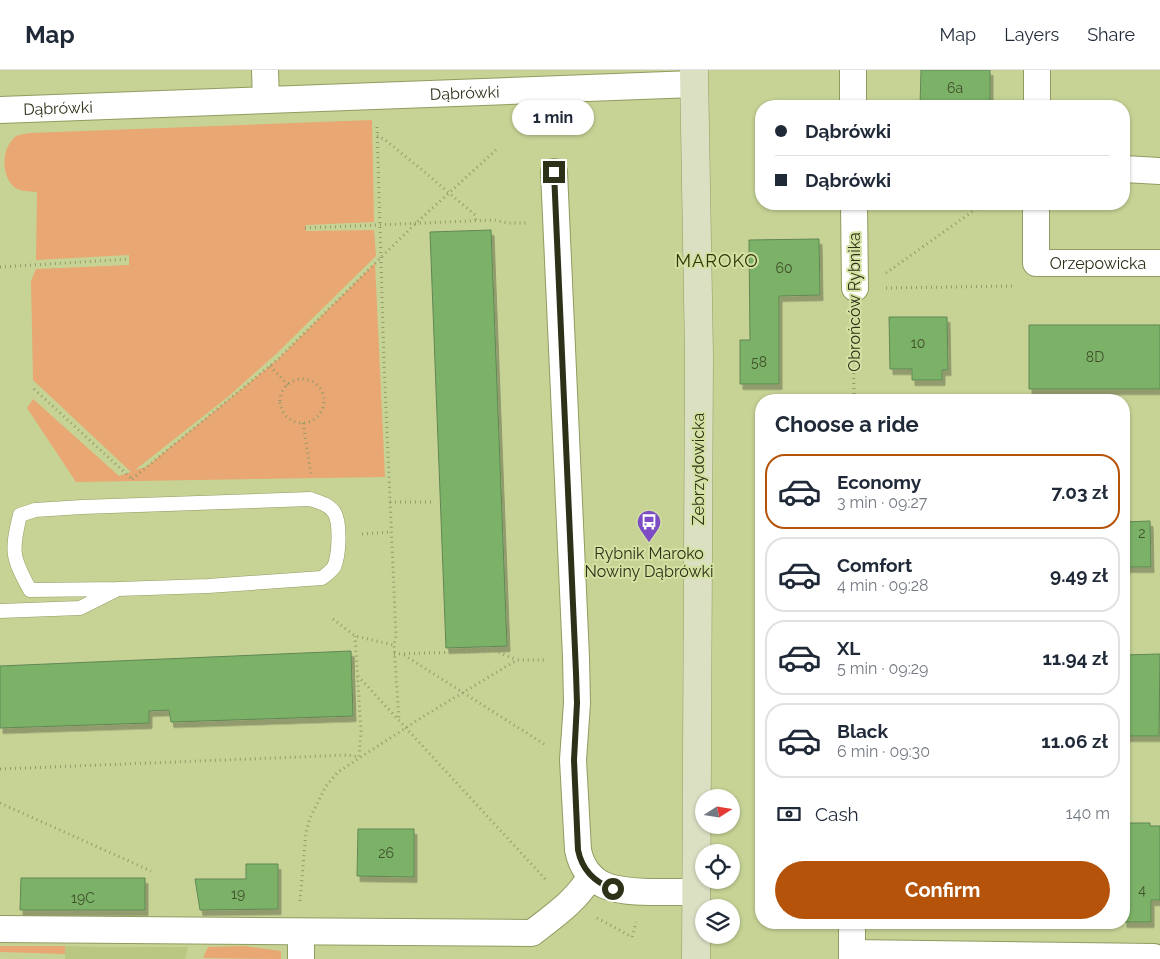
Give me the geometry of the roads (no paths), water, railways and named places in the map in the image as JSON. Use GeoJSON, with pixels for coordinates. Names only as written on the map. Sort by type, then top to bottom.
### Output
{"type":"FeatureCollection","features":[{"type":"Feature","properties":{"kind":"street"},"geometry":{"type":"LineString","coordinates":[[265,70],[266,100]]}},
{"type":"Feature","properties":{"kind":"street"},"geometry":{"type":"LineString","coordinates":[[853,70],[853,100]]}},
{"type":"Feature","properties":{"kind":"street"},"geometry":{"type":"LineString","coordinates":[[1036,100],[1037,70]]}},
{"type":"Feature","properties":{"kind":"street","name":"Dąbrówki"},"geometry":{"type":"LineString","coordinates":[[0,110],[266,100],[694,77]]}},
{"type":"Feature","properties":{"kind":"street","name":"Zebrzydowicka"},"geometry":{"type":"LineString","coordinates":[[694,77],[698,337],[696,959]]}},
{"type":"Feature","properties":{"kind":"street"},"geometry":{"type":"LineString","coordinates":[[1130,169],[1160,171]]}},
{"type":"Feature","properties":{"kind":"street"},"geometry":{"type":"LineString","coordinates":[[554,172],[576,667],[577,703],[574,760],[576,832],[579,858],[591,876],[602,884],[619,890],[697,892]]}},
{"type":"Feature","properties":{"kind":"street","name":"Obrońców Rybnika"},"geometry":{"type":"LineString","coordinates":[[854,210],[860,288]]}},
{"type":"Feature","properties":{"kind":"street","name":"Orzepowicka"},"geometry":{"type":"LineString","coordinates":[[1036,210],[1036,263],[1160,263]]}},
{"type":"Feature","properties":{"kind":"street"},"geometry":{"type":"LineString","coordinates":[[0,929],[532,933],[572,901],[581,892],[591,876]]}},
{"type":"Feature","properties":{"kind":"street"},"geometry":{"type":"LineString","coordinates":[[852,929],[852,956],[1154,957]]}},
{"type":"Feature","properties":{"kind":"street"},"geometry":{"type":"LineString","coordinates":[[301,932],[301,959]]}},
{"type":"Feature","properties":{"kind":"lane"},"geometry":{"type":"LineString","coordinates":[[0,611],[80,608],[118,589],[208,586],[322,578],[333,568],[338,550],[335,513],[324,503],[310,499],[82,507],[35,510],[20,515],[15,536],[14,553],[19,569],[30,590],[118,589]]}},
{"type":"Feature","properties":{"kind":"place","name":"Rybnik Maroko Nowiny Dąbrówki"},"geometry":{"type":"Point","coordinates":[649,543]}},
{"type":"Feature","properties":{"kind":"district","name":"MAROKO"},"geometry":{"type":"Point","coordinates":[717,260]}}]}
